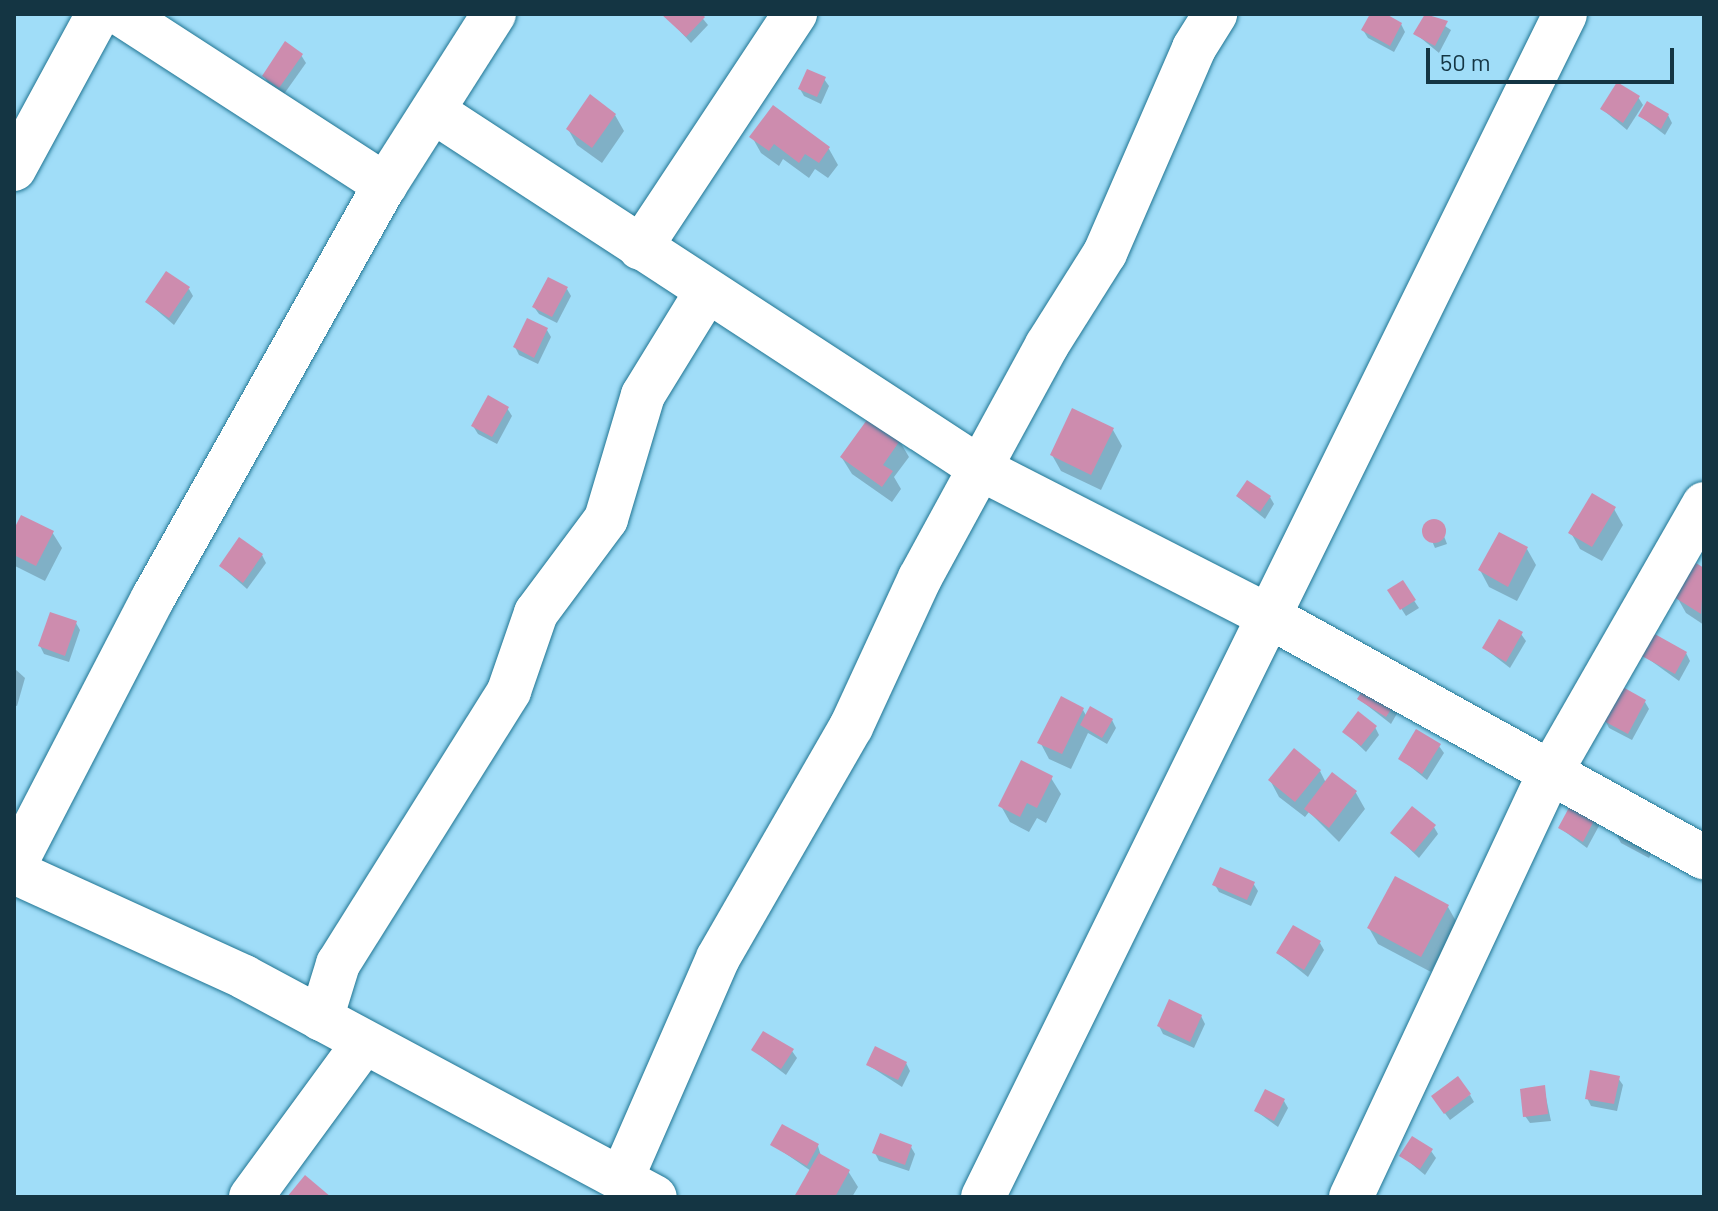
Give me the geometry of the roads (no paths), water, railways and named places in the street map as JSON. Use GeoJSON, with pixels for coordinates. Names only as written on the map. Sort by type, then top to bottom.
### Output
{"type":"FeatureCollection","features":[{"type":"Feature","properties":{"kind":"street"},"geometry":{"type":"LineString","coordinates":[[14,169],[98,14]]}},
{"type":"Feature","properties":{"kind":"street"},"geometry":{"type":"LineString","coordinates":[[121,14],[385,185]]}},
{"type":"Feature","properties":{"kind":"street"},"geometry":{"type":"LineString","coordinates":[[494,14],[385,185],[153,598],[14,869],[244,977],[363,1044],[638,1189],[718,958],[851,727],[920,578],[983,470],[1047,345],[1122,220],[1194,48],[1215,14]]}},
{"type":"Feature","properties":{"kind":"street"},"geometry":{"type":"LineString","coordinates":[[640,248],[795,14]]}},
{"type":"Feature","properties":{"kind":"street"},"geometry":{"type":"LineString","coordinates":[[983,1197],[1272,618],[1565,14]]}},
{"type":"Feature","properties":{"kind":"street"},"geometry":{"type":"LineString","coordinates":[[433,111],[983,470],[1272,618],[1704,857]]}},
{"type":"Feature","properties":{"kind":"street"},"geometry":{"type":"LineString","coordinates":[[321,1019],[338,964],[509,691],[536,613],[606,519],[643,395],[707,291]]}},
{"type":"Feature","properties":{"kind":"street"},"geometry":{"type":"LineString","coordinates":[[1351,1197],[1550,773],[1704,504]]}},
{"type":"Feature","properties":{"kind":"street"},"geometry":{"type":"LineString","coordinates":[[251,1197],[363,1044]]}}]}
